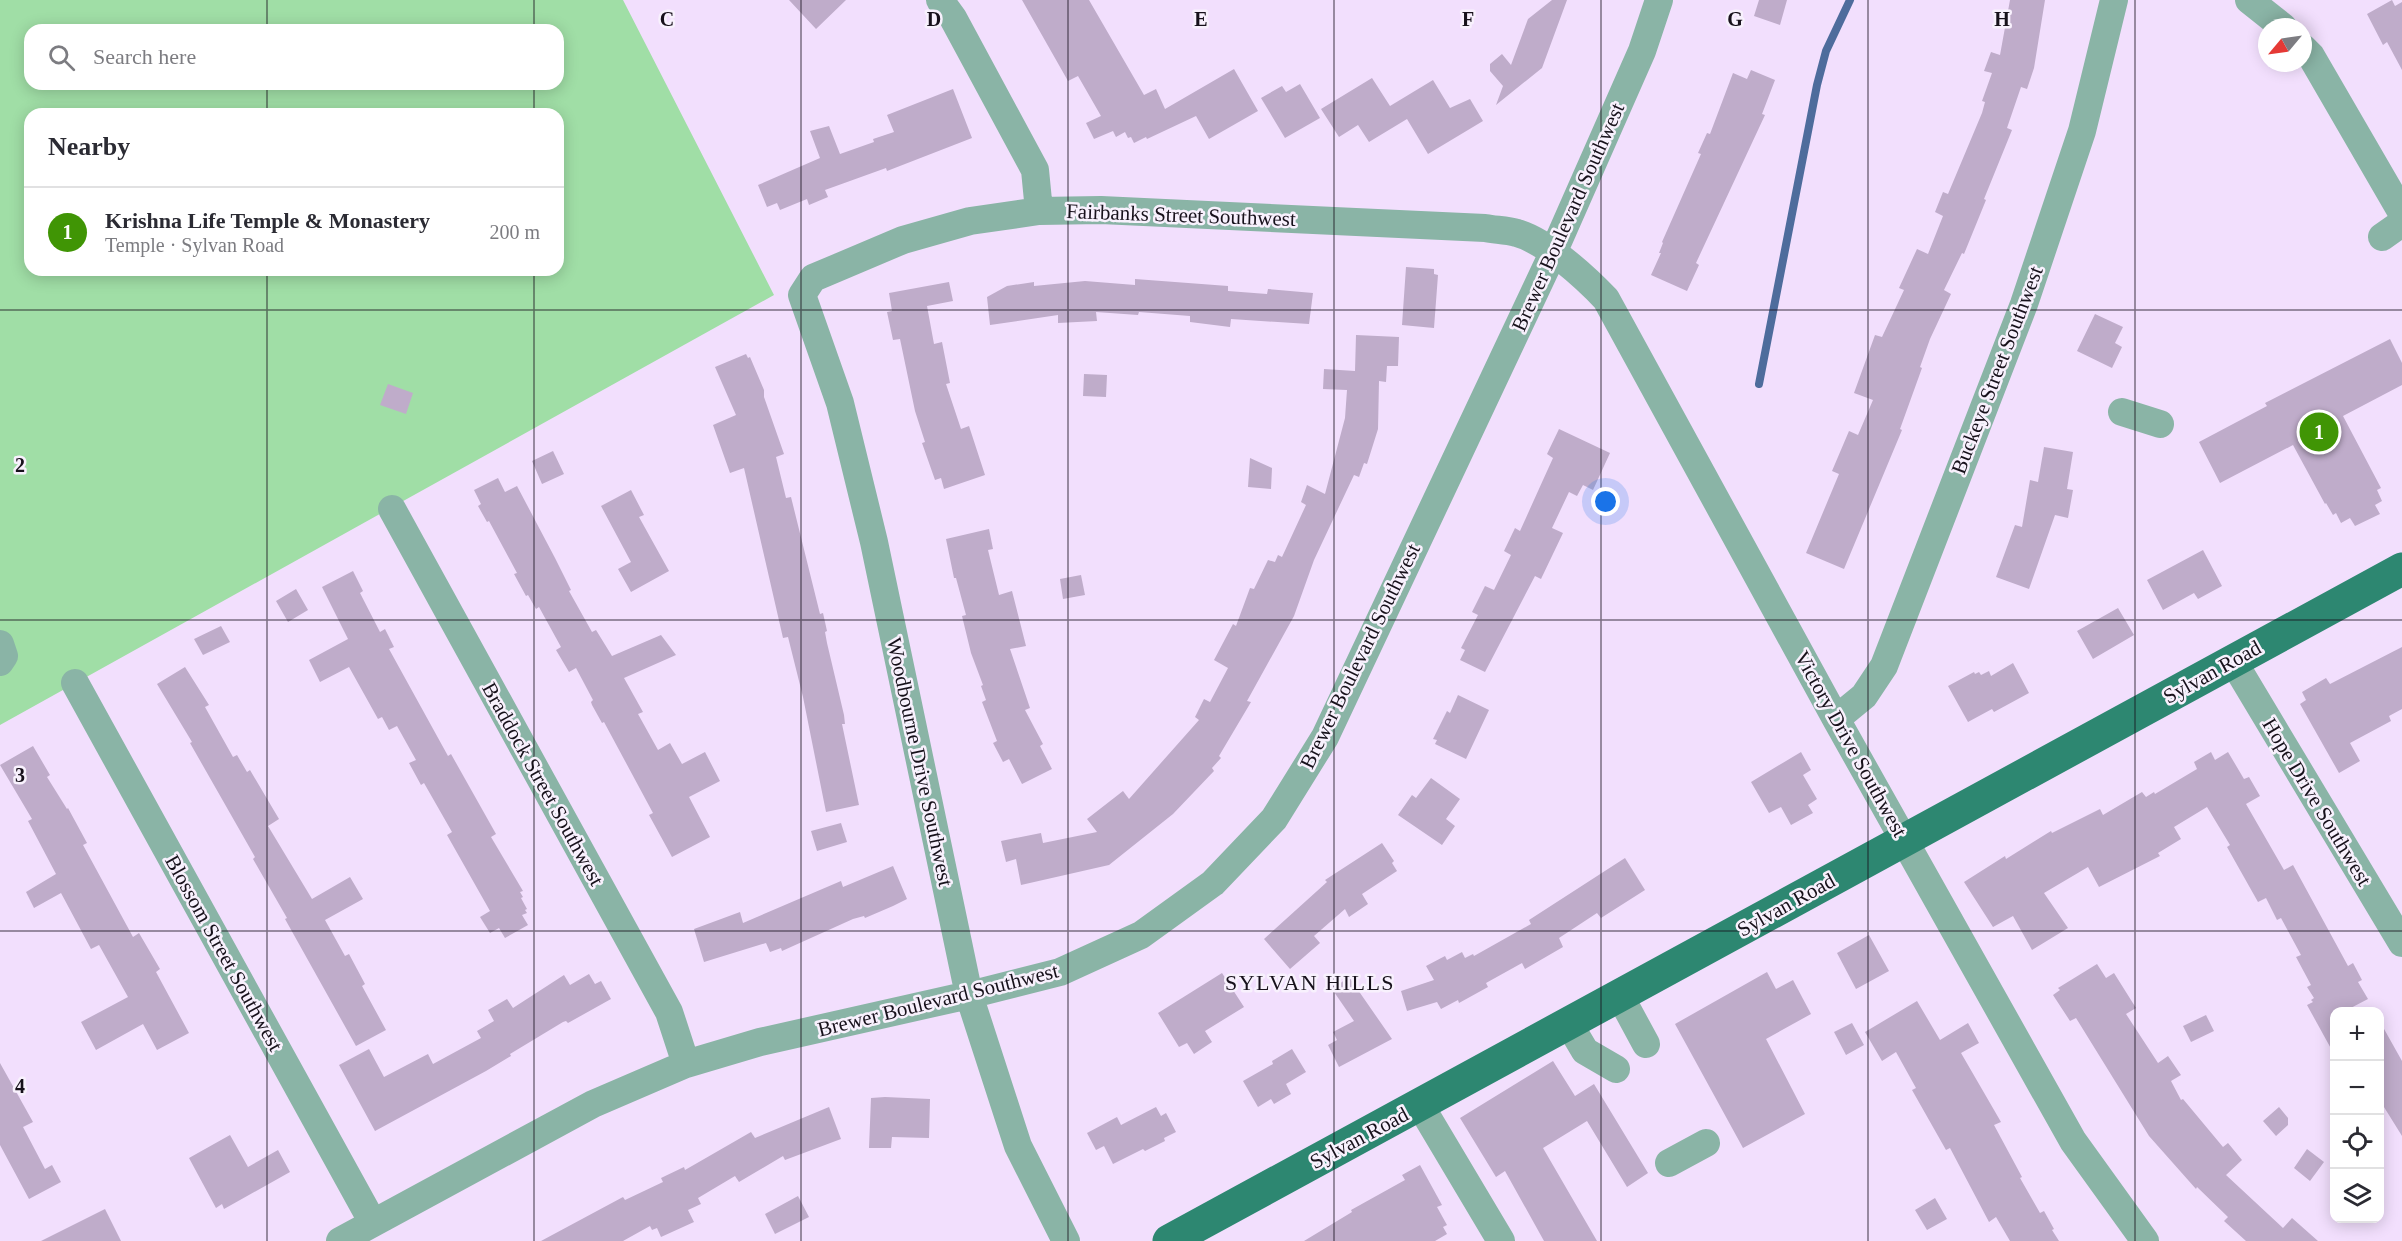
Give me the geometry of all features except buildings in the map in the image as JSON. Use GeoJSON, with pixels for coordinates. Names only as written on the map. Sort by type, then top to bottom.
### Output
{"type":"FeatureCollection","features":[{"type":"Feature","properties":{"kind":"main road","name":"Sylvan Road"},"geometry":{"type":"LineString","coordinates":[[1169,1241],[2402,569]]}},
{"type":"Feature","properties":{"kind":"street"},"geometry":{"type":"LineString","coordinates":[[940,0],[953,18],[1035,170],[1039,211]]}},
{"type":"Feature","properties":{"kind":"street","name":"Brewer Boulevard Southwest"},"geometry":{"type":"LineString","coordinates":[[340,1241],[593,1104],[686,1064],[760,1042],[1060,972],[1141,935],[1213,883],[1274,819],[1325,737],[1553,253],[1642,51],[1659,0]]}},
{"type":"Feature","properties":{"kind":"street","name":"Buckeye Street Southwest"},"geometry":{"type":"LineString","coordinates":[[1836,719],[1864,696],[1884,666],[2016,326],[2082,131],[2114,0]]}},
{"type":"Feature","properties":{"kind":"street"},"geometry":{"type":"LineString","coordinates":[[2249,0],[2272,18]]}},
{"type":"Feature","properties":{"kind":"street"},"geometry":{"type":"LineString","coordinates":[[2312,58],[2402,213]]}},
{"type":"Feature","properties":{"kind":"street","name":"Fairbanks Street Southwest"},"geometry":{"type":"LineString","coordinates":[[813,279],[903,240],[970,221],[1039,211],[1101,210],[1485,228],[1519,234],[1553,253]]}},
{"type":"Feature","properties":{"kind":"street","name":"Victory Drive Southwest"},"geometry":{"type":"LineString","coordinates":[[1553,253],[1582,274],[1606,299],[1836,719],[2073,1141],[2145,1241]]}},
{"type":"Feature","properties":{"kind":"street","name":"Woodbourne Drive Southwest"},"geometry":{"type":"LineString","coordinates":[[813,279],[802,295],[840,403],[874,542],[969,995],[1018,1146],[1066,1241]]}},
{"type":"Feature","properties":{"kind":"street"},"geometry":{"type":"LineString","coordinates":[[2122,412],[2160,424]]}},
{"type":"Feature","properties":{"kind":"street","name":"Braddock Street Southwest"},"geometry":{"type":"LineString","coordinates":[[392,509],[669,1012],[686,1064]]}},
{"type":"Feature","properties":{"kind":"street"},"geometry":{"type":"LineString","coordinates":[[0,644],[4,656],[0,662]]}},
{"type":"Feature","properties":{"kind":"street","name":"Hope Drive Southwest"},"geometry":{"type":"LineString","coordinates":[[2233,661],[2402,944]]}},
{"type":"Feature","properties":{"kind":"street","name":"Blossom Street Southwest"},"geometry":{"type":"LineString","coordinates":[[75,683],[373,1223]]}},
{"type":"Feature","properties":{"kind":"street"},"geometry":{"type":"LineString","coordinates":[[1620,996],[1646,1044]]}},
{"type":"Feature","properties":{"kind":"street"},"geometry":{"type":"LineString","coordinates":[[1569,1024],[1585,1051],[1616,1069]]}},
{"type":"Feature","properties":{"kind":"street"},"geometry":{"type":"LineString","coordinates":[[1420,1105],[1501,1241]]}},
{"type":"Feature","properties":{"kind":"street"},"geometry":{"type":"LineString","coordinates":[[1669,1162],[1706,1143]]}},
{"type":"Feature","properties":{"kind":"green space"},"geometry":{"type":"Polygon","coordinates":[[[0,0],[623,0],[774,295],[0,725],[0,0]]]}},
{"type":"Feature","properties":{"kind":"waterway"},"geometry":{"type":"LineString","coordinates":[[1759,384],[1817,85],[1826,51],[1850,0]]}},
{"type":"Feature","properties":{"kind":"place","name":"Krishna Life Temple & Monastery"},"geometry":{"type":"Point","coordinates":[2319,432]}},
{"type":"Feature","properties":{"kind":"district","name":"SYLVAN HILLS"},"geometry":{"type":"Point","coordinates":[1310,982]}}]}
